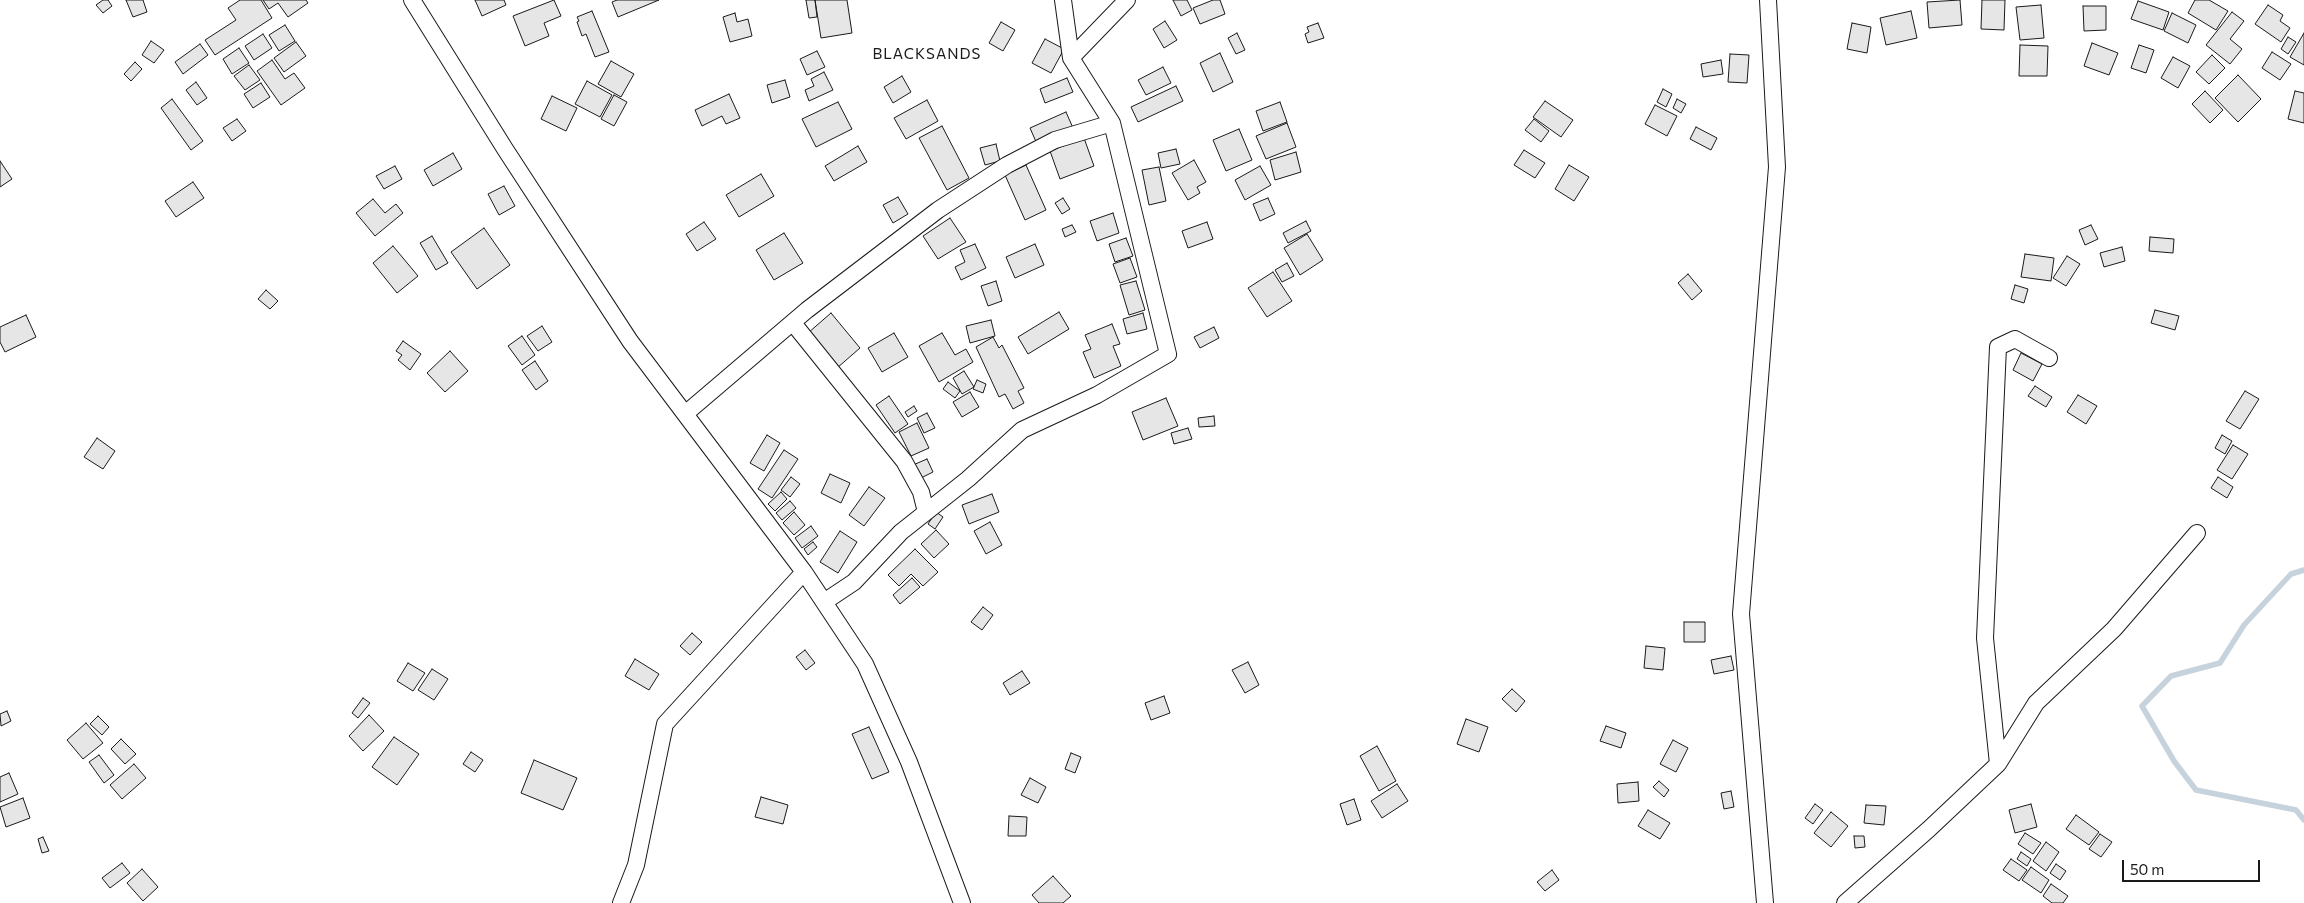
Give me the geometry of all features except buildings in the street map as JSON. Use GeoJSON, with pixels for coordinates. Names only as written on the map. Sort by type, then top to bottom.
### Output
{"type":"FeatureCollection","features":[{"type":"Feature","properties":{"kind":"street"},"geometry":{"type":"LineString","coordinates":[[412,0],[505,149],[630,341],[804,572],[865,664],[908,762],[962,903]]}},
{"type":"Feature","properties":{"kind":"street"},"geometry":{"type":"LineString","coordinates":[[824,602],[854,582],[901,532],[968,480],[1022,430],[1097,395],[1168,354],[1112,123],[1071,58],[1062,0]]}},
{"type":"Feature","properties":{"kind":"street"},"geometry":{"type":"LineString","coordinates":[[1071,58],[1127,0]]}},
{"type":"Feature","properties":{"kind":"street"},"geometry":{"type":"LineString","coordinates":[[1765,903],[1741,614],[1777,167],[1768,0]]}},
{"type":"Feature","properties":{"kind":"street"},"geometry":{"type":"LineString","coordinates":[[685,414],[793,323],[909,232],[1007,165],[1055,140],[1112,123]]}},
{"type":"Feature","properties":{"kind":"street"},"geometry":{"type":"LineString","coordinates":[[793,323],[904,461],[921,492],[926,512]]}},
{"type":"Feature","properties":{"kind":"street"},"geometry":{"type":"LineString","coordinates":[[1998,764],[1985,638],[1998,347],[2015,339],[2049,358]]}},
{"type":"Feature","properties":{"kind":"street"},"geometry":{"type":"LineString","coordinates":[[1845,903],[1930,829],[1998,764],[2036,703],[2114,629],[2197,533]]}},
{"type":"Feature","properties":{"kind":"street"},"geometry":{"type":"LineString","coordinates":[[621,903],[636,865],[665,724],[804,572]]}},
{"type":"Feature","properties":{"kind":"waterway"},"geometry":{"type":"LineString","coordinates":[[2304,570],[2291,574],[2244,625],[2220,663],[2171,676],[2142,706],[2174,761],[2196,790],[2296,810],[2304,820]]}},
{"type":"Feature","properties":{"kind":"district","name":"BLACKSANDS"},"geometry":{"type":"Point","coordinates":[927,54]}}]}
